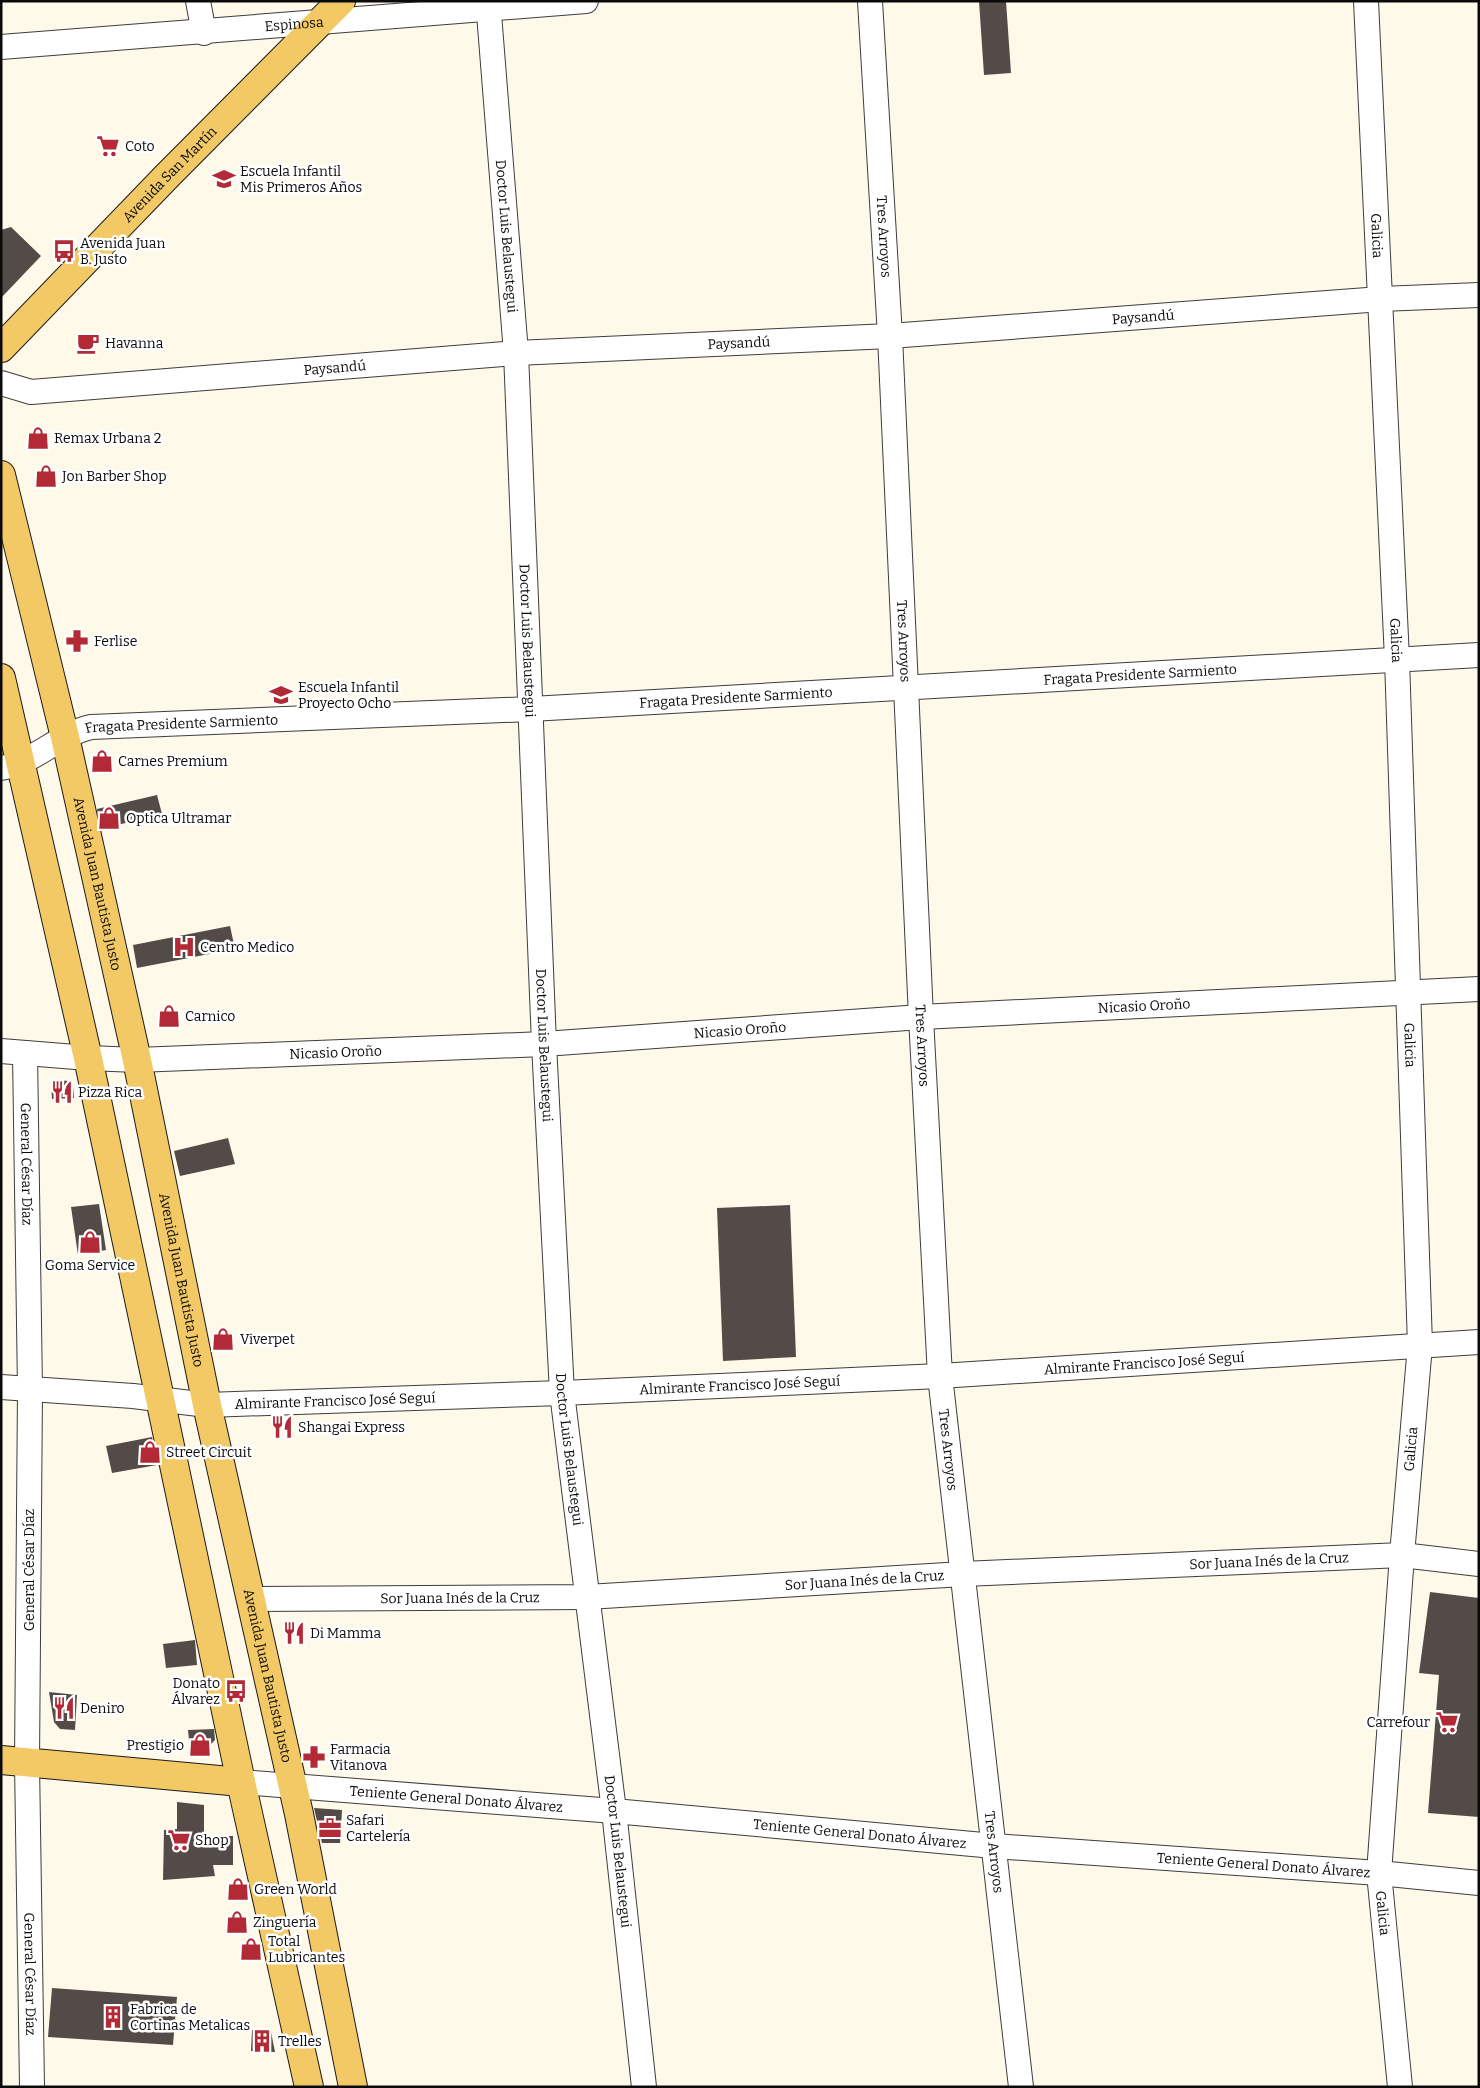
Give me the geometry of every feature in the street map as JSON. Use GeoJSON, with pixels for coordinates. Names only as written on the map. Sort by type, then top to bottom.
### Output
{"type":"FeatureCollection","features":[{"type":"Feature","properties":{"kind":"main road","name":"Avenida San Martín"},"geometry":{"type":"LineString","coordinates":[[1,348],[161,182],[340,1]]}},
{"type":"Feature","properties":{"kind":"main road","name":"Avenida Juan Bautista Justo"},"geometry":{"type":"LineString","coordinates":[[1,475],[65,737],[137,1060],[206,1405],[293,1786],[352,2087]]}},
{"type":"Feature","properties":{"kind":"main road"},"geometry":{"type":"LineString","coordinates":[[1,678],[11,766],[88,1058],[241,1782],[309,2087]]}},
{"type":"Feature","properties":{"kind":"main road"},"geometry":{"type":"LineString","coordinates":[[14,1762],[241,1782]]}},
{"type":"Feature","properties":{"kind":"street"},"geometry":{"type":"LineString","coordinates":[[198,1],[204,33]]}},
{"type":"Feature","properties":{"kind":"street","name":"Espinosa"},"geometry":{"type":"LineString","coordinates":[[1,47],[319,24],[488,5],[586,1]]}},
{"type":"Feature","properties":{"kind":"street","name":"Tres Arroyos"},"geometry":{"type":"LineString","coordinates":[[870,1],[890,336],[921,1017],[940,1376],[1021,2087]]}},
{"type":"Feature","properties":{"kind":"street","name":"Galicia"},"geometry":{"type":"LineString","coordinates":[[1366,1],[1397,658],[1420,1345],[1402,1555],[1379,1874],[1400,2087]]}},
{"type":"Feature","properties":{"kind":"street","name":"Doctor Luis Belaustegui"},"geometry":{"type":"LineString","coordinates":[[488,5],[516,353],[544,1044],[562,1393],[614,1811],[644,2087]]}},
{"type":"Feature","properties":{"kind":"street","name":"Paysandú"},"geometry":{"type":"LineString","coordinates":[[1,383],[31,392],[516,353],[890,336],[1381,299],[1479,295]]}},
{"type":"Feature","properties":{"kind":"street","name":"Fragata Presidente Sarmiento"},"geometry":{"type":"LineString","coordinates":[[11,766],[78,730],[91,727],[531,709],[1397,658],[1479,655]]}},
{"type":"Feature","properties":{"kind":"street","name":"Nicasio Oroño"},"geometry":{"type":"LineString","coordinates":[[1,1050],[88,1058],[137,1060],[544,1044],[921,1017],[1479,989]]}},
{"type":"Feature","properties":{"kind":"street","name":"General César Díaz"},"geometry":{"type":"LineString","coordinates":[[25,1053],[30,1390],[14,1762],[32,2087]]}},
{"type":"Feature","properties":{"kind":"street","name":"Almirante Francisco José Seguí"},"geometry":{"type":"LineString","coordinates":[[1,1387],[133,1396],[206,1405],[562,1393],[940,1376],[1479,1342]]}},
{"type":"Feature","properties":{"kind":"street","name":"Sor Juana Inés de la Cruz"},"geometry":{"type":"LineString","coordinates":[[250,1599],[587,1597],[963,1574],[1402,1555],[1479,1564]]}},
{"type":"Feature","properties":{"kind":"street","name":"Teniente General Donato Álvarez"},"geometry":{"type":"LineString","coordinates":[[241,1782],[614,1811],[994,1846],[1479,1883]]}},
{"type":"Feature","properties":{"kind":"building"},"geometry":{"type":"Polygon","coordinates":[[[979,1],[1006,1],[1011,73],[984,75],[979,1]]]}},
{"type":"Feature","properties":{"kind":"building"},"geometry":{"type":"Polygon","coordinates":[[[11,227],[41,256],[1,298],[1,230],[11,227]]]}},
{"type":"Feature","properties":{"kind":"building"},"geometry":{"type":"Polygon","coordinates":[[[157,795],[162,814],[101,829],[97,809],[157,795]]]}},
{"type":"Feature","properties":{"kind":"building","name":"Centro Medico"},"geometry":{"type":"Polygon","coordinates":[[[230,926],[235,949],[137,968],[133,945],[230,926]]]}},
{"type":"Feature","properties":{"kind":"building","name":"Pizza Rica"},"geometry":{"type":"Polygon","coordinates":[[[58,1080],[68,1081],[73,1086],[74,1098],[52,1099],[51,1084],[58,1080]]]}},
{"type":"Feature","properties":{"kind":"building"},"geometry":{"type":"Polygon","coordinates":[[[228,1138],[235,1164],[180,1176],[174,1151],[228,1138]]]}},
{"type":"Feature","properties":{"kind":"building"},"geometry":{"type":"Polygon","coordinates":[[[99,1204],[106,1250],[78,1255],[71,1207],[99,1204]]]}},
{"type":"Feature","properties":{"kind":"building"},"geometry":{"type":"Polygon","coordinates":[[[790,1205],[796,1357],[723,1361],[717,1208],[790,1205]]]}},
{"type":"Feature","properties":{"kind":"building"},"geometry":{"type":"Polygon","coordinates":[[[152,1437],[157,1465],[112,1473],[106,1446],[152,1437]]]}},
{"type":"Feature","properties":{"kind":"building","name":"Carrefour"},"geometry":{"type":"Polygon","coordinates":[[[1430,1592],[1479,1598],[1479,1817],[1428,1813],[1439,1675],[1419,1673],[1430,1592]]]}},
{"type":"Feature","properties":{"kind":"building"},"geometry":{"type":"Polygon","coordinates":[[[195,1640],[197,1665],[166,1668],[163,1644],[195,1640]]]}},
{"type":"Feature","properties":{"kind":"building","name":"Deniro"},"geometry":{"type":"Polygon","coordinates":[[[49,1692],[77,1695],[75,1730],[60,1729],[54,1722],[49,1692]]]}},
{"type":"Feature","properties":{"kind":"building","name":"Prestigio"},"geometry":{"type":"Polygon","coordinates":[[[214,1729],[215,1740],[205,1750],[190,1751],[188,1730],[214,1729]]]}},
{"type":"Feature","properties":{"kind":"building"},"geometry":{"type":"Polygon","coordinates":[[[177,1802],[204,1805],[204,1836],[233,1836],[233,1865],[213,1865],[215,1876],[163,1880],[164,1830],[177,1829],[177,1802]]]}},
{"type":"Feature","properties":{"kind":"building","name":"Safari Cartelería"},"geometry":{"type":"Polygon","coordinates":[[[314,1808],[342,1810],[340,1843],[322,1843],[314,1808]]]}},
{"type":"Feature","properties":{"kind":"building","name":"Fabrica de Cortinas Metalicas"},"geometry":{"type":"Polygon","coordinates":[[[52,1988],[177,1997],[173,2045],[48,2037],[52,1988]]]}},
{"type":"Feature","properties":{"kind":"building","name":"Trelles"},"geometry":{"type":"Polygon","coordinates":[[[252,2030],[271,2032],[275,2052],[251,2051],[252,2030]]]}},
{"type":"Feature","properties":{"kind":"place","name":"Coto"},"geometry":{"type":"Point","coordinates":[108,146]}},
{"type":"Feature","properties":{"kind":"place","name":"Escuela Infantil Mis Primeros Años"},"geometry":{"type":"Point","coordinates":[224,179]}},
{"type":"Feature","properties":{"kind":"place","name":"Avenida Juan B. Justo"},"geometry":{"type":"Point","coordinates":[64,251]}},
{"type":"Feature","properties":{"kind":"place","name":"Havanna"},"geometry":{"type":"Point","coordinates":[88,343]}},
{"type":"Feature","properties":{"kind":"place","name":"Remax Urbana 2"},"geometry":{"type":"Point","coordinates":[38,438]}},
{"type":"Feature","properties":{"kind":"place","name":"Jon Barber Shop"},"geometry":{"type":"Point","coordinates":[46,476]}},
{"type":"Feature","properties":{"kind":"place","name":"Ferlise"},"geometry":{"type":"Point","coordinates":[77,641]}},
{"type":"Feature","properties":{"kind":"place","name":"Escuela Infantil Proyecto Ocho"},"geometry":{"type":"Point","coordinates":[281,695]}},
{"type":"Feature","properties":{"kind":"place","name":"Carnes Premium"},"geometry":{"type":"Point","coordinates":[102,761]}},
{"type":"Feature","properties":{"kind":"place","name":"Optica Ultramar"},"geometry":{"type":"Point","coordinates":[109,818]}},
{"type":"Feature","properties":{"kind":"place","name":"Centro Medico"},"geometry":{"type":"Point","coordinates":[184,947]}},
{"type":"Feature","properties":{"kind":"place","name":"Carnico"},"geometry":{"type":"Point","coordinates":[169,1016]}},
{"type":"Feature","properties":{"kind":"place","name":"Pizza Rica"},"geometry":{"type":"Point","coordinates":[62,1092]}},
{"type":"Feature","properties":{"kind":"place","name":"Goma Service"},"geometry":{"type":"Point","coordinates":[90,1242]}},
{"type":"Feature","properties":{"kind":"place","name":"Viverpet"},"geometry":{"type":"Point","coordinates":[223,1339]}},
{"type":"Feature","properties":{"kind":"place","name":"Shangai Express"},"geometry":{"type":"Point","coordinates":[282,1427]}},
{"type":"Feature","properties":{"kind":"place","name":"Street Circuit"},"geometry":{"type":"Point","coordinates":[150,1452]}},
{"type":"Feature","properties":{"kind":"place","name":"Di Mamma"},"geometry":{"type":"Point","coordinates":[294,1633]}},
{"type":"Feature","properties":{"kind":"place","name":"Donato Álvarez"},"geometry":{"type":"Point","coordinates":[236,1691]}},
{"type":"Feature","properties":{"kind":"place","name":"Deniro"},"geometry":{"type":"Point","coordinates":[64,1708]}},
{"type":"Feature","properties":{"kind":"place","name":"Carrefour"},"geometry":{"type":"Point","coordinates":[1447,1722]}},
{"type":"Feature","properties":{"kind":"place","name":"Prestigio"},"geometry":{"type":"Point","coordinates":[200,1745]}},
{"type":"Feature","properties":{"kind":"place","name":"Farmacia Vitanova"},"geometry":{"type":"Point","coordinates":[314,1757]}},
{"type":"Feature","properties":{"kind":"place","name":"Safari Cartelería"},"geometry":{"type":"Point","coordinates":[330,1828]}},
{"type":"Feature","properties":{"kind":"place","name":"Shop"},"geometry":{"type":"Point","coordinates":[179,1840]}},
{"type":"Feature","properties":{"kind":"place","name":"Green World"},"geometry":{"type":"Point","coordinates":[238,1889]}},
{"type":"Feature","properties":{"kind":"place","name":"Zinguería"},"geometry":{"type":"Point","coordinates":[237,1922]}},
{"type":"Feature","properties":{"kind":"place","name":"Total Lubricantes"},"geometry":{"type":"Point","coordinates":[251,1949]}},
{"type":"Feature","properties":{"kind":"place","name":"Fabrica de Cortinas Metalicas"},"geometry":{"type":"Point","coordinates":[113,2017]}},
{"type":"Feature","properties":{"kind":"place","name":"Trelles"},"geometry":{"type":"Point","coordinates":[262,2041]}}]}
